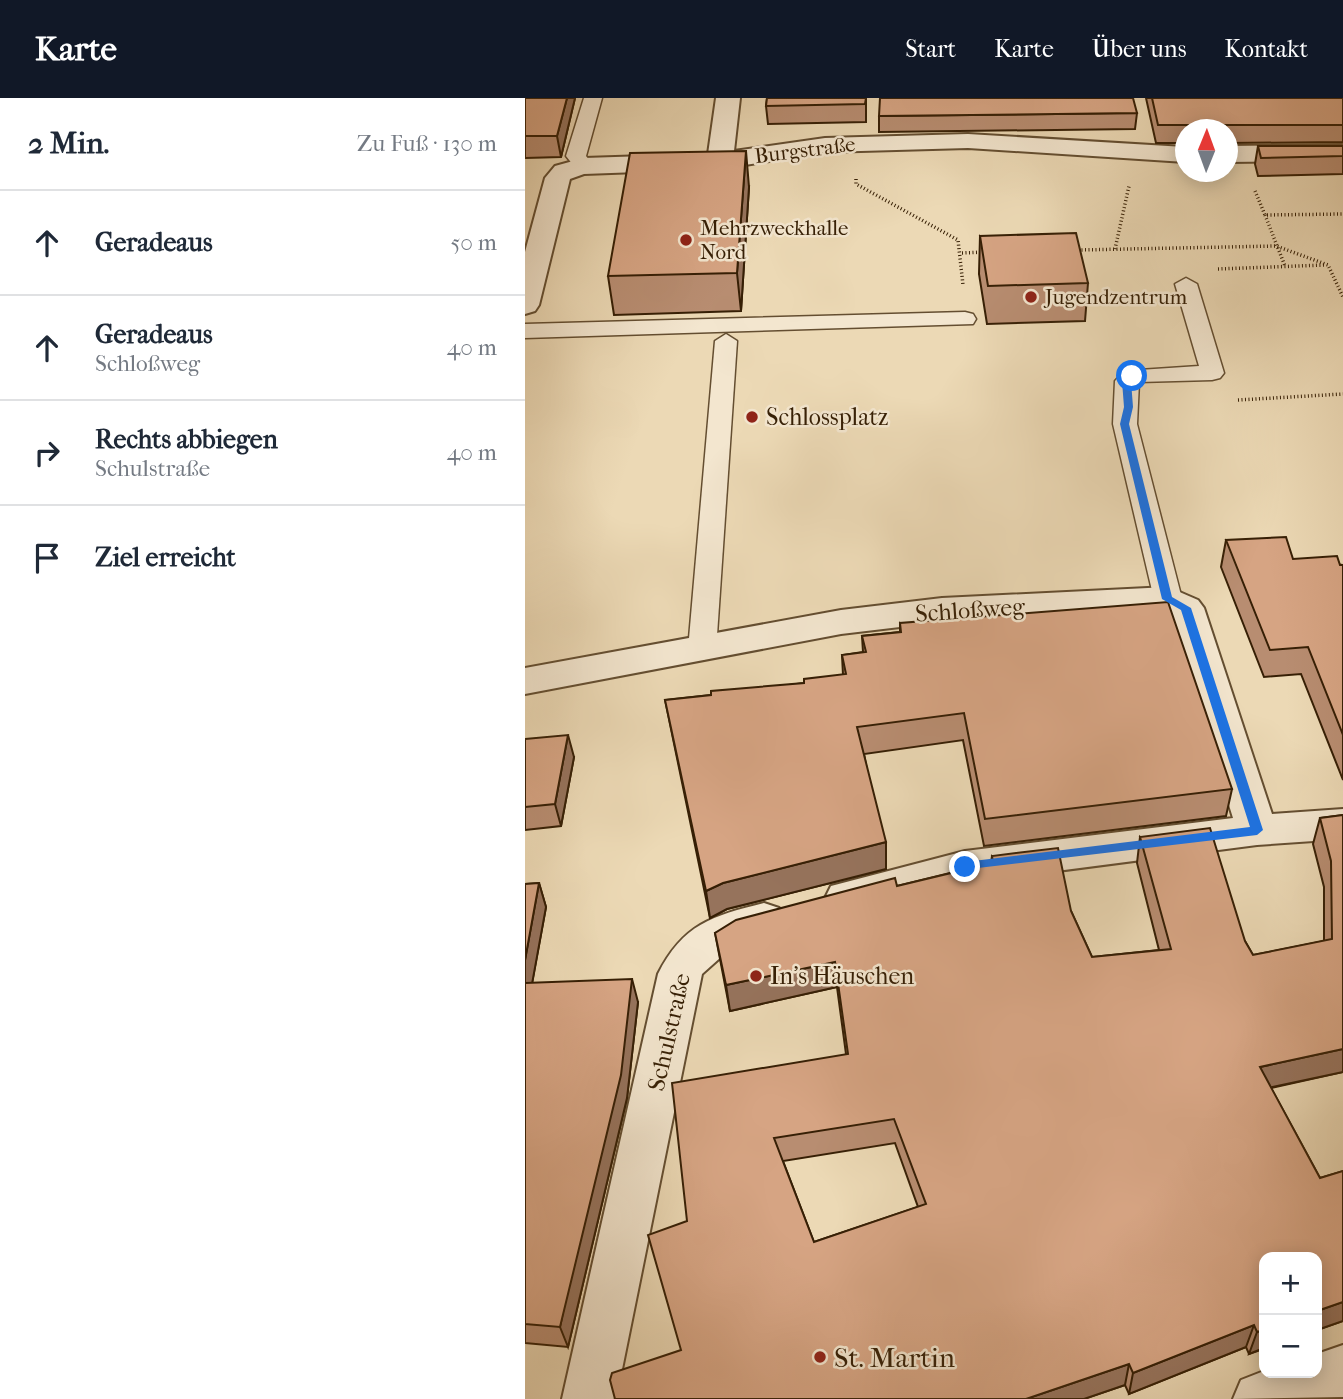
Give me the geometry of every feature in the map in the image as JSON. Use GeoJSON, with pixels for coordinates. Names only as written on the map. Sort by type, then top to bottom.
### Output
{"type":"FeatureCollection","features":[{"type":"Feature","properties":{"kind":"street"},"geometry":{"type":"LineString","coordinates":[[720,161],[728,98]]}},
{"type":"Feature","properties":{"kind":"street","name":"Burgstraße"},"geometry":{"type":"LineString","coordinates":[[525,305],[558,178],[564,171],[585,166],[720,161],[825,145],[857,143],[1002,141],[1136,155],[1175,155]]}},
{"type":"Feature","properties":{"kind":"street"},"geometry":{"type":"LineString","coordinates":[[1238,154],[1343,153]]}},
{"type":"Feature","properties":{"kind":"street"},"geometry":{"type":"LineString","coordinates":[[1168,599],[1186,608],[1257,830]]}},
{"type":"Feature","properties":{"kind":"street","name":"Schloßweg"},"geometry":{"type":"LineString","coordinates":[[525,681],[841,622],[942,610],[1168,599]]}},
{"type":"Feature","properties":{"kind":"street","name":"Schulstraße"},"geometry":{"type":"LineString","coordinates":[[589,1399],[680,974],[692,952],[707,940],[728,929],[965,867],[1257,830],[1343,824]]}},
{"type":"Feature","properties":{"kind":"street"},"geometry":{"type":"LineString","coordinates":[[1260,1399],[1343,1371]]}},
{"type":"Feature","properties":{"kind":"lane"},"geometry":{"type":"LineString","coordinates":[[585,166],[576,156],[593,98]]}},
{"type":"Feature","properties":{"kind":"lane"},"geometry":{"type":"LineString","coordinates":[[1168,599],[1125,424],[1129,407],[1127,381],[1132,376],[1139,375],[1212,373],[1186,284]]}},
{"type":"Feature","properties":{"kind":"lane"},"geometry":{"type":"LineString","coordinates":[[525,331],[965,319]]}},
{"type":"Feature","properties":{"kind":"lane"},"geometry":{"type":"LineString","coordinates":[[702,650],[726,341]]}},
{"type":"Feature","properties":{"kind":"path"},"geometry":{"type":"LineString","coordinates":[[857,143],[856,184],[958,240],[965,319]]}},
{"type":"Feature","properties":{"kind":"path"},"geometry":{"type":"LineString","coordinates":[[1115,250],[1136,155]]}},
{"type":"Feature","properties":{"kind":"path"},"geometry":{"type":"LineString","coordinates":[[1238,156],[1285,267]]}},
{"type":"Feature","properties":{"kind":"path"},"geometry":{"type":"LineString","coordinates":[[1265,215],[1343,214]]}},
{"type":"Feature","properties":{"kind":"path"},"geometry":{"type":"LineString","coordinates":[[1073,251],[1276,246],[1328,265],[1343,297]]}},
{"type":"Feature","properties":{"kind":"path"},"geometry":{"type":"LineString","coordinates":[[961,253],[989,252]]}},
{"type":"Feature","properties":{"kind":"path"},"geometry":{"type":"LineString","coordinates":[[1186,284],[1182,271],[1328,265]]}},
{"type":"Feature","properties":{"kind":"building"},"geometry":{"type":"Polygon","coordinates":[[[525,98],[567,98],[557,136],[525,136],[525,98]]]}},
{"type":"Feature","properties":{"kind":"building"},"geometry":{"type":"Polygon","coordinates":[[[767,98],[866,98],[865,104],[766,106],[767,98]]]}},
{"type":"Feature","properties":{"kind":"building"},"geometry":{"type":"Polygon","coordinates":[[[880,98],[1133,98],[1137,113],[879,116],[880,98]]]}},
{"type":"Feature","properties":{"kind":"building"},"geometry":{"type":"Polygon","coordinates":[[[1152,98],[1343,98],[1343,125],[1238,125],[1238,119],[1175,119],[1175,125],[1158,125],[1152,98]]]}},
{"type":"Feature","properties":{"kind":"building"},"geometry":{"type":"Polygon","coordinates":[[[1258,146],[1343,146],[1343,156],[1261,158],[1258,146]]]}},
{"type":"Feature","properties":{"kind":"building"},"geometry":{"type":"Polygon","coordinates":[[[746,151],[737,273],[608,276],[630,153],[746,151]]]}},
{"type":"Feature","properties":{"kind":"building"},"geometry":{"type":"Polygon","coordinates":[[[1076,233],[1088,283],[988,286],[980,236],[1076,233]]]}},
{"type":"Feature","properties":{"kind":"building"},"geometry":{"type":"Polygon","coordinates":[[[1286,537],[1293,559],[1337,556],[1340,565],[1343,565],[1343,735],[1308,647],[1270,650],[1226,540],[1286,537]]]}},
{"type":"Feature","properties":{"kind":"building"},"geometry":{"type":"Polygon","coordinates":[[[1168,602],[1232,789],[985,819],[964,713],[857,727],[886,842],[723,883],[706,891],[665,700],[711,695],[711,691],[804,683],[804,679],[846,674],[842,655],[866,652],[862,636],[901,632],[900,623],[1168,602]]]}},
{"type":"Feature","properties":{"kind":"building"},"geometry":{"type":"Polygon","coordinates":[[[568,735],[555,804],[525,807],[525,739],[568,735]]]}},
{"type":"Feature","properties":{"kind":"building"},"geometry":{"type":"Polygon","coordinates":[[[1343,815],[1343,1049],[1260,1067],[1320,1178],[1343,1171],[1343,1302],[1322,1309],[1322,1252],[1259,1252],[1259,1331],[1254,1325],[1133,1373],[1129,1364],[1026,1399],[615,1399],[610,1380],[612,1373],[681,1350],[648,1235],[687,1221],[672,1083],[848,1054],[835,962],[726,985],[715,933],[736,920],[895,878],[897,886],[993,863],[992,856],[1058,848],[1071,911],[1092,957],[1171,949],[1140,837],[1210,828],[1245,941],[1253,955],[1332,939],[1331,861],[1320,818],[1343,815]],[[894,1119],[774,1138],[814,1242],[926,1204],[894,1119]]]}},
{"type":"Feature","properties":{"kind":"building"},"geometry":{"type":"Polygon","coordinates":[[[539,883],[525,960],[525,884],[539,883]]]}},
{"type":"Feature","properties":{"kind":"building"},"geometry":{"type":"Polygon","coordinates":[[[632,979],[621,1075],[560,1327],[525,1324],[525,983],[632,979]]]}},
{"type":"Feature","properties":{"kind":"place","name":"Mehrzweckhalle Nord"},"geometry":{"type":"Point","coordinates":[686,240]}},
{"type":"Feature","properties":{"kind":"place","name":"Jugendzentrum"},"geometry":{"type":"Point","coordinates":[1031,297]}},
{"type":"Feature","properties":{"kind":"place","name":"Schlossplatz"},"geometry":{"type":"Point","coordinates":[752,417]}},
{"type":"Feature","properties":{"kind":"place","name":"In's Häuschen"},"geometry":{"type":"Point","coordinates":[756,976]}},
{"type":"Feature","properties":{"kind":"place","name":"St. Martin"},"geometry":{"type":"Point","coordinates":[820,1357]}},
{"type":"Feature","properties":{"kind":"route"},"geometry":{"type":"LineString","coordinates":[[965,867],[1257,830],[1186,608],[1168,599],[1125,424],[1129,407],[1127,381],[1132,376]]}}]}
